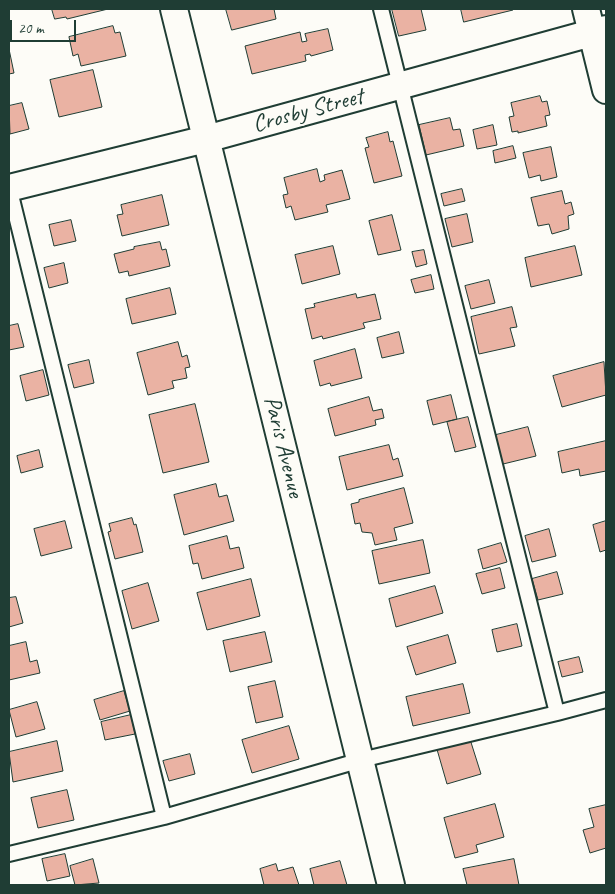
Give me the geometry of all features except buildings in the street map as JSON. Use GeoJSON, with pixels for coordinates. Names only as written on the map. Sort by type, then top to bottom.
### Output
{"type":"FeatureCollection","features":[{"type":"Feature","properties":{"kind":"street","name":"Paris Avenue"},"geometry":{"type":"LineString","coordinates":[[174,9],[392,885]]}},
{"type":"Feature","properties":{"kind":"street","name":"Crosby Street"},"geometry":{"type":"LineString","coordinates":[[9,187],[206,139],[401,85],[595,23]]}},
{"type":"Feature","properties":{"kind":"street"},"geometry":{"type":"LineString","coordinates":[[595,23],[606,90]]}},
{"type":"Feature","properties":{"kind":"lane"},"geometry":{"type":"LineString","coordinates":[[381,9],[557,713]]}},
{"type":"Feature","properties":{"kind":"lane"},"geometry":{"type":"LineString","coordinates":[[9,187],[164,817]]}},
{"type":"Feature","properties":{"kind":"lane"},"geometry":{"type":"LineString","coordinates":[[9,854],[164,817],[361,760],[606,700]]}}]}
